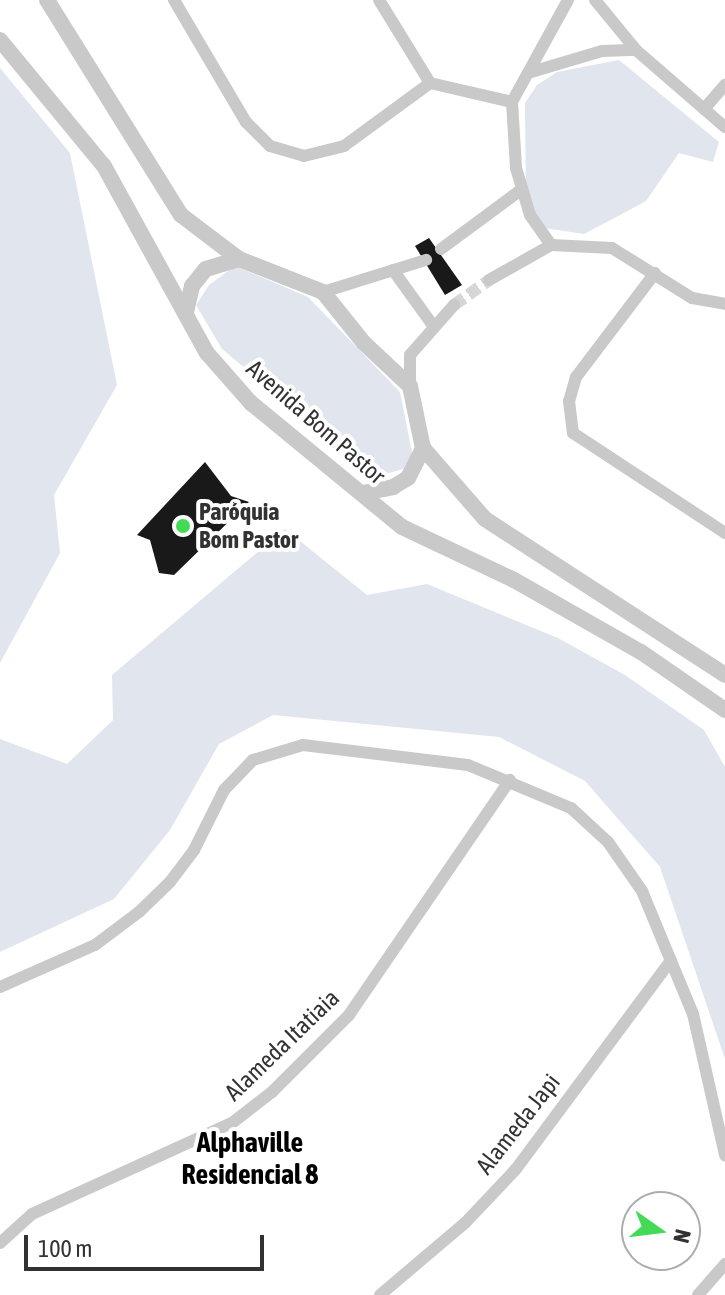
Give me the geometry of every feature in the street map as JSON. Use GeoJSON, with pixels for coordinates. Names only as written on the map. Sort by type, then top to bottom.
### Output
{"type":"FeatureCollection","features":[{"type":"Feature","properties":{"kind":"street"},"geometry":{"type":"LineString","coordinates":[[47,0],[181,215],[239,259],[323,292],[364,343],[410,386]]}},
{"type":"Feature","properties":{"kind":"street"},"geometry":{"type":"LineString","coordinates":[[174,0],[246,122],[270,146],[304,156],[344,146],[430,83]]}},
{"type":"Feature","properties":{"kind":"street"},"geometry":{"type":"LineString","coordinates":[[379,0],[430,83],[512,102]]}},
{"type":"Feature","properties":{"kind":"street"},"geometry":{"type":"LineString","coordinates":[[554,246],[530,215],[522,189],[512,102],[568,0]]}},
{"type":"Feature","properties":{"kind":"street"},"geometry":{"type":"LineString","coordinates":[[595,0],[636,50],[725,127]]}},
{"type":"Feature","properties":{"kind":"street","name":"Avenida Bom Pastor"},"geometry":{"type":"LineString","coordinates":[[0,40],[104,166],[207,353],[233,385],[402,527],[514,580],[641,652],[725,710]]}},
{"type":"Feature","properties":{"kind":"street"},"geometry":{"type":"LineString","coordinates":[[528,73],[602,51],[636,50]]}},
{"type":"Feature","properties":{"kind":"street"},"geometry":{"type":"LineString","coordinates":[[704,109],[725,85]]}},
{"type":"Feature","properties":{"kind":"street"},"geometry":{"type":"LineString","coordinates":[[441,249],[522,189]]}},
{"type":"Feature","properties":{"kind":"street"},"geometry":{"type":"LineString","coordinates":[[489,280],[554,246],[612,248],[692,298],[725,304]]}},
{"type":"Feature","properties":{"kind":"street"},"geometry":{"type":"LineString","coordinates":[[186,312],[192,286],[206,269],[239,259]]}},
{"type":"Feature","properties":{"kind":"street"},"geometry":{"type":"LineString","coordinates":[[323,292],[426,260]]}},
{"type":"Feature","properties":{"kind":"street"},"geometry":{"type":"LineString","coordinates":[[393,270],[434,327]]}},
{"type":"Feature","properties":{"kind":"street"},"geometry":{"type":"LineString","coordinates":[[655,273],[576,377],[569,401],[573,433],[725,533]]}},
{"type":"Feature","properties":{"kind":"street"},"geometry":{"type":"LineString","coordinates":[[454,305],[410,355],[410,386],[423,448],[485,519],[725,675]]}},
{"type":"Feature","properties":{"kind":"street"},"geometry":{"type":"LineString","coordinates":[[363,493],[393,487],[408,478],[423,448]]}},
{"type":"Feature","properties":{"kind":"street"},"geometry":{"type":"LineString","coordinates":[[0,987],[95,945],[139,912],[194,850],[235,774],[276,750],[303,745],[468,765],[571,808],[608,842],[642,891],[693,1014],[725,1155]]}},
{"type":"Feature","properties":{"kind":"street","name":"Alameda Itatiaia"},"geometry":{"type":"LineString","coordinates":[[0,1243],[32,1214],[207,1136],[272,1092],[349,1015],[510,780]]}},
{"type":"Feature","properties":{"kind":"street","name":"Alameda Japi"},"geometry":{"type":"LineString","coordinates":[[380,1295],[465,1223],[516,1169],[671,960]]}},
{"type":"Feature","properties":{"kind":"street"},"geometry":{"type":"LineString","coordinates":[[698,1295],[725,1264]]}},
{"type":"Feature","properties":{"kind":"shaded area"},"geometry":{"type":"Polygon","coordinates":[[[619,60],[719,142],[713,162],[679,153],[646,201],[584,234],[544,228],[526,202],[525,103],[537,85],[557,72],[619,60]]]}},
{"type":"Feature","properties":{"kind":"shaded area"},"geometry":{"type":"Polygon","coordinates":[[[0,68],[70,153],[117,385],[54,495],[60,553],[0,663],[0,68]]]}},
{"type":"Feature","properties":{"kind":"shaded area"},"geometry":{"type":"Polygon","coordinates":[[[235,266],[308,297],[400,392],[413,457],[403,469],[375,477],[222,349],[196,305],[209,285],[235,266]]]}},
{"type":"Feature","properties":{"kind":"shaded area"},"geometry":{"type":"Polygon","coordinates":[[[285,529],[367,595],[427,584],[558,638],[625,675],[704,730],[725,767],[725,1059],[660,867],[585,781],[499,737],[273,715],[219,744],[170,830],[114,899],[0,952],[0,739],[67,764],[113,720],[112,675],[285,529]]]}},
{"type":"Feature","properties":{"kind":"building"},"geometry":{"type":"Polygon","coordinates":[[[429,238],[462,285],[445,295],[415,246],[429,238]]]}},
{"type":"Feature","properties":{"kind":"building","name":"Paróquia Bom Pastor"},"geometry":{"type":"Polygon","coordinates":[[[205,462],[231,496],[249,502],[174,575],[159,573],[150,540],[137,535],[205,462]]]}},
{"type":"Feature","properties":{"kind":"tunnel"},"geometry":{"type":"LineString","coordinates":[[454,305],[489,280]]}},
{"type":"Feature","properties":{"kind":"place","name":"Paróquia Bom Pastor"},"geometry":{"type":"Point","coordinates":[183,526]}},
{"type":"Feature","properties":{"kind":"district","name":"Alphaville Residencial 8"},"geometry":{"type":"Point","coordinates":[250,1158]}}]}
